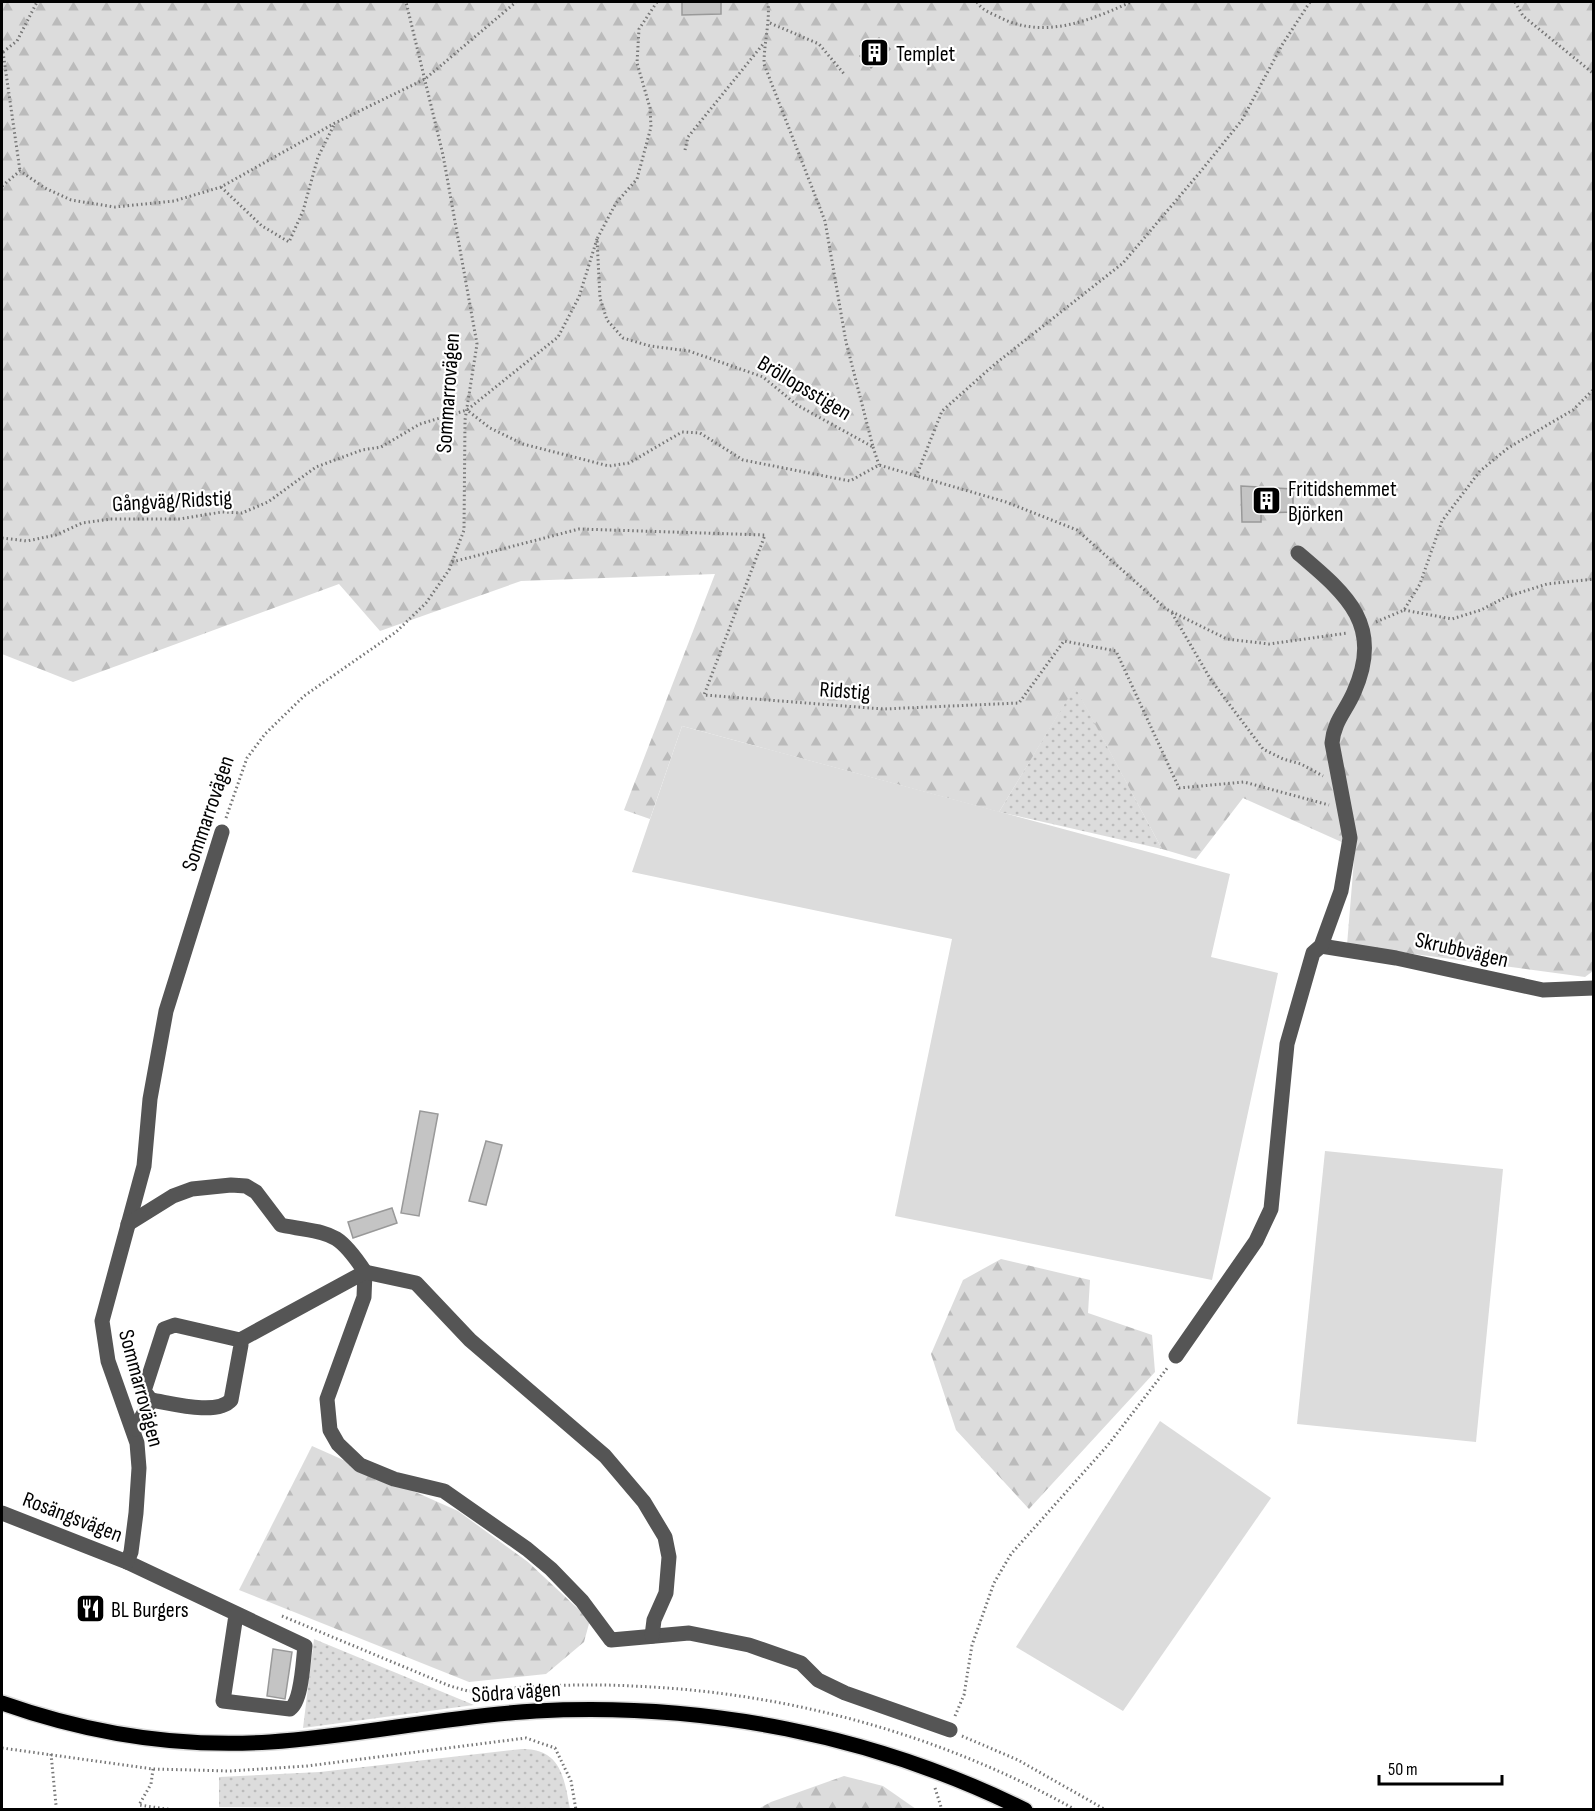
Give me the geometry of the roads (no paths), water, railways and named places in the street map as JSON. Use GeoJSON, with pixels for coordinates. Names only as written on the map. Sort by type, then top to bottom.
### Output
{"type":"FeatureCollection","features":[{"type":"Feature","properties":{"kind":"main road","name":"Södra vägen"},"geometry":{"type":"LineString","coordinates":[[2,1703],[75,1725],[136,1737],[236,1743],[311,1738],[470,1717],[535,1711],[662,1712],[747,1721],[860,1746],[937,1772],[1025,1809]]}},
{"type":"Feature","properties":{"kind":"street"},"geometry":{"type":"LineString","coordinates":[[1176,1356],[1256,1241],[1271,1209],[1287,1044],[1313,953],[1322,946],[1341,891],[1350,838],[1332,742],[1333,728],[1353,693],[1365,657],[1363,628],[1355,609],[1343,594],[1298,553]]}},
{"type":"Feature","properties":{"kind":"street","name":"Sommarrovägen"},"geometry":{"type":"LineString","coordinates":[[129,1557],[139,1468],[135,1429],[108,1361],[102,1320],[146,1155],[150,1099],[166,1011],[222,832]]}},
{"type":"Feature","properties":{"kind":"street","name":"Skrubbvägen"},"geometry":{"type":"LineString","coordinates":[[1322,946],[1396,958],[1543,990],[1593,988]]}},
{"type":"Feature","properties":{"kind":"street"},"geometry":{"type":"LineString","coordinates":[[128,1224],[173,1196],[192,1189],[246,1186],[256,1192],[281,1225],[325,1233],[338,1239],[365,1272],[416,1283],[470,1341],[605,1456],[645,1502],[665,1537],[669,1557],[666,1593],[654,1620],[652,1636]]}},
{"type":"Feature","properties":{"kind":"street"},"geometry":{"type":"LineString","coordinates":[[240,1340],[231,1400],[226,1404],[214,1408],[151,1400],[144,1391],[164,1329],[167,1327],[175,1325],[240,1340],[365,1272]]}},
{"type":"Feature","properties":{"kind":"street"},"geometry":{"type":"LineString","coordinates":[[365,1272],[364,1297],[327,1399],[330,1430],[338,1444],[360,1465],[394,1479],[444,1491],[527,1549],[551,1569],[582,1601],[611,1640],[689,1633],[749,1645],[801,1664],[818,1680],[845,1694],[950,1730]]}},
{"type":"Feature","properties":{"kind":"street"},"geometry":{"type":"LineString","coordinates":[[135,1429],[151,1400]]}},
{"type":"Feature","properties":{"kind":"street","name":"Rosängsvägen"},"geometry":{"type":"LineString","coordinates":[[2,1513],[129,1557]]}},
{"type":"Feature","properties":{"kind":"street"},"geometry":{"type":"LineString","coordinates":[[129,1557],[236,1615],[305,1646],[295,1706],[290,1709],[223,1701],[236,1615]]}},
{"type":"Feature","properties":{"kind":"place","name":"Templet"},"geometry":{"type":"Point","coordinates":[875,53]}},
{"type":"Feature","properties":{"kind":"place","name":"Fritidshemmet Björken"},"geometry":{"type":"Point","coordinates":[1267,501]}},
{"type":"Feature","properties":{"kind":"place","name":"BL Burgers"},"geometry":{"type":"Point","coordinates":[90,1609]}}]}
